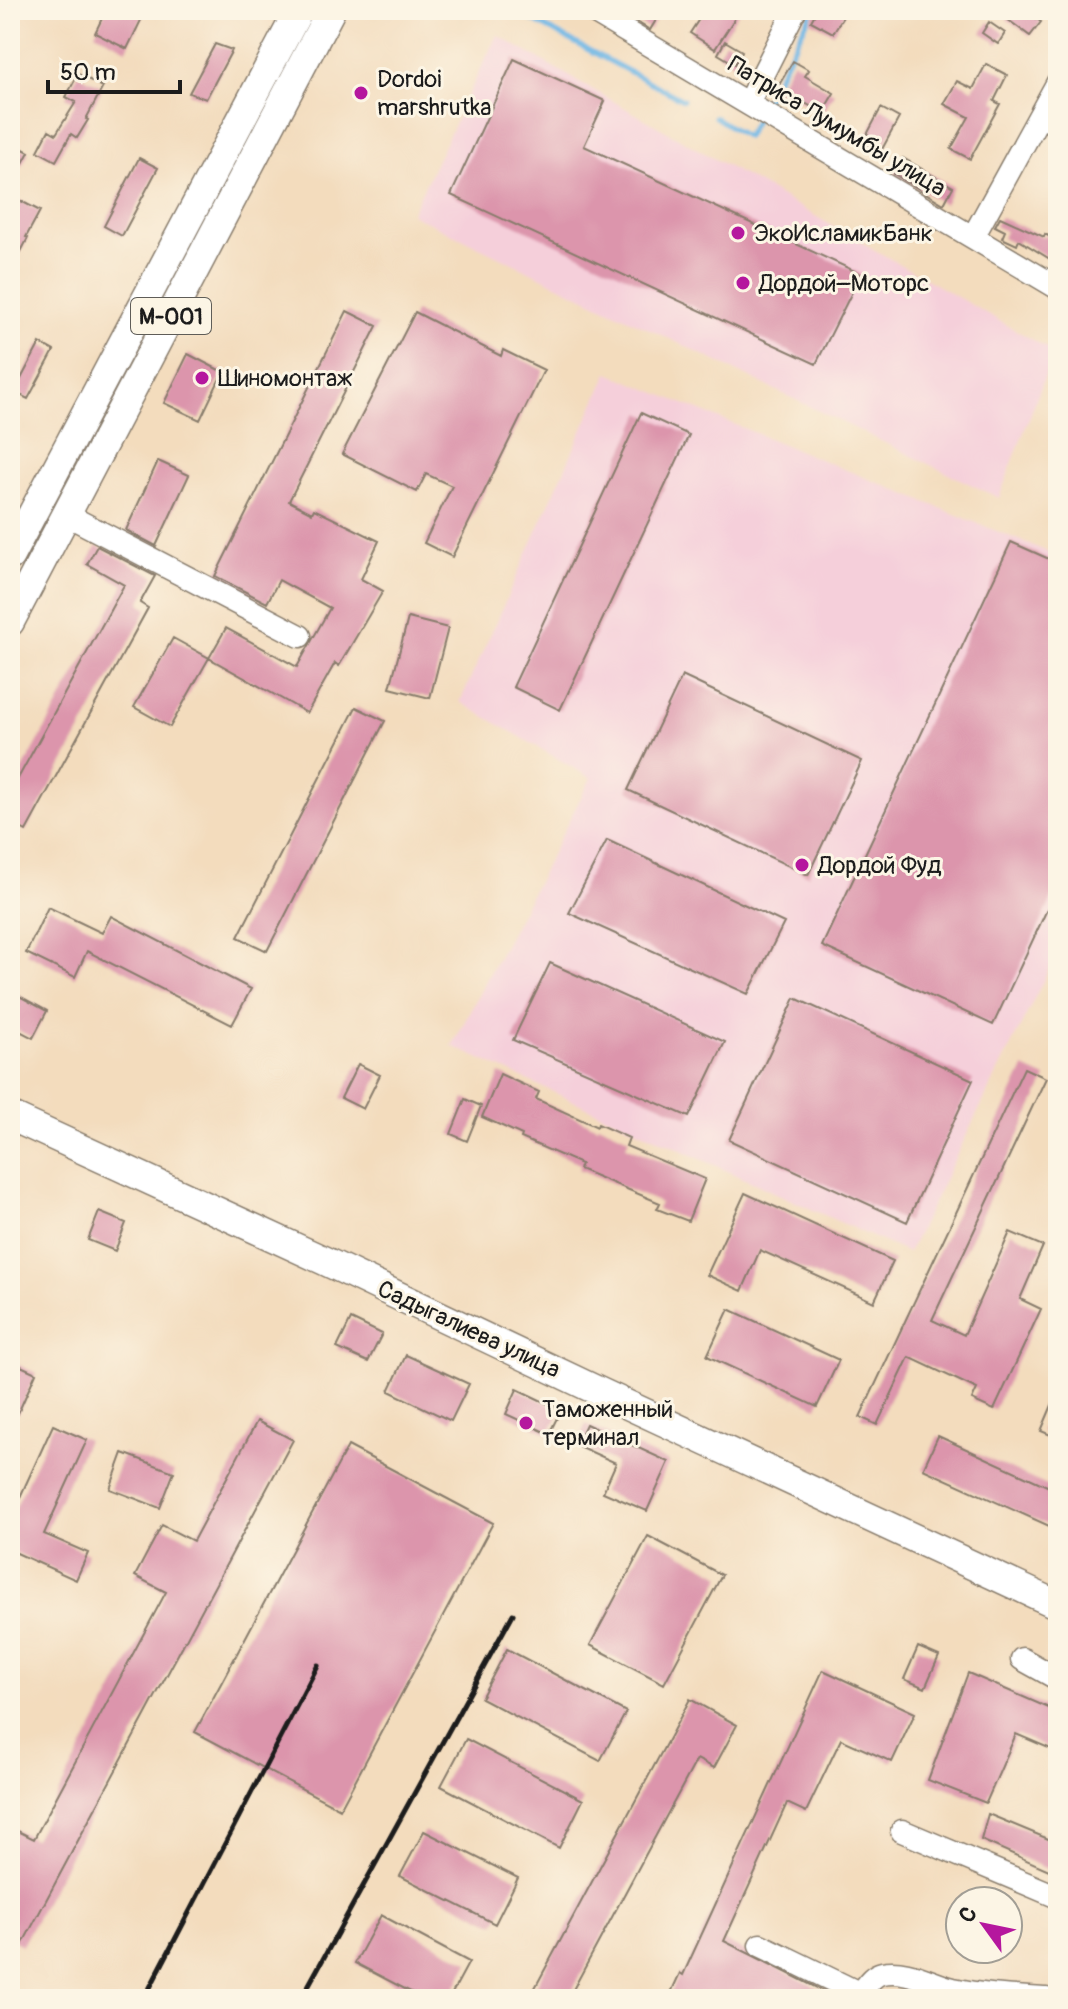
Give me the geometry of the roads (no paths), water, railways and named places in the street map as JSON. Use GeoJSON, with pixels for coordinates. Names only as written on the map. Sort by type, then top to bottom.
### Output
{"type":"FeatureCollection","features":[{"type":"Feature","properties":{"kind":"main road","name":"M-001"},"geometry":{"type":"LineString","coordinates":[[10,556],[299,10]]}},
{"type":"Feature","properties":{"kind":"main road","name":"M-001"},"geometry":{"type":"LineString","coordinates":[[10,622],[331,10]]}},
{"type":"Feature","properties":{"kind":"main road","name":"Садыгалиева улица"},"geometry":{"type":"LineString","coordinates":[[10,1116],[1058,1605]]}},
{"type":"Feature","properties":{"kind":"street"},"geometry":{"type":"LineString","coordinates":[[748,103],[795,10]]}},
{"type":"Feature","properties":{"kind":"street","name":"Патриса Лумумбы улица"},"geometry":{"type":"LineString","coordinates":[[595,11],[1058,288]]}},
{"type":"Feature","properties":{"kind":"street"},"geometry":{"type":"LineString","coordinates":[[973,237],[1050,120],[1058,82]]}},
{"type":"Feature","properties":{"kind":"street"},"geometry":{"type":"LineString","coordinates":[[67,515],[300,636]]}},
{"type":"Feature","properties":{"kind":"street"},"geometry":{"type":"LineString","coordinates":[[1022,1659],[1058,1679]]}},
{"type":"Feature","properties":{"kind":"street"},"geometry":{"type":"LineString","coordinates":[[902,1831],[1058,1897]]}},
{"type":"Feature","properties":{"kind":"street"},"geometry":{"type":"LineString","coordinates":[[760,1945],[865,1996],[877,1974],[893,1971],[951,1989],[1003,1997],[1046,1999]]}},
{"type":"Feature","properties":{"kind":"waterway"},"geometry":{"type":"LineString","coordinates":[[513,10],[683,100]]}},
{"type":"Feature","properties":{"kind":"waterway"},"geometry":{"type":"LineString","coordinates":[[766,100],[813,10]]}},
{"type":"Feature","properties":{"kind":"waterway"},"geometry":{"type":"LineString","coordinates":[[715,117],[746,137],[756,119]]}},
{"type":"Feature","properties":{"kind":"railway"},"geometry":{"type":"LineString","coordinates":[[301,1999],[513,1614]]}},
{"type":"Feature","properties":{"kind":"railway"},"geometry":{"type":"LineString","coordinates":[[144,1999],[318,1665]]}},
{"type":"Feature","properties":{"kind":"place","name":"Dordoi marshrutka"},"geometry":{"type":"Point","coordinates":[361,93]}},
{"type":"Feature","properties":{"kind":"place","name":"ЭкоИсламикБанк"},"geometry":{"type":"Point","coordinates":[738,233]}},
{"type":"Feature","properties":{"kind":"place","name":"Дордой–Моторс"},"geometry":{"type":"Point","coordinates":[743,283]}},
{"type":"Feature","properties":{"kind":"place","name":"Шиномонтаж"},"geometry":{"type":"Point","coordinates":[202,378]}},
{"type":"Feature","properties":{"kind":"place","name":"Дордой Фуд"},"geometry":{"type":"Point","coordinates":[802,865]}},
{"type":"Feature","properties":{"kind":"place","name":"Таможенный терминал"},"geometry":{"type":"Point","coordinates":[526,1423]}}]}
